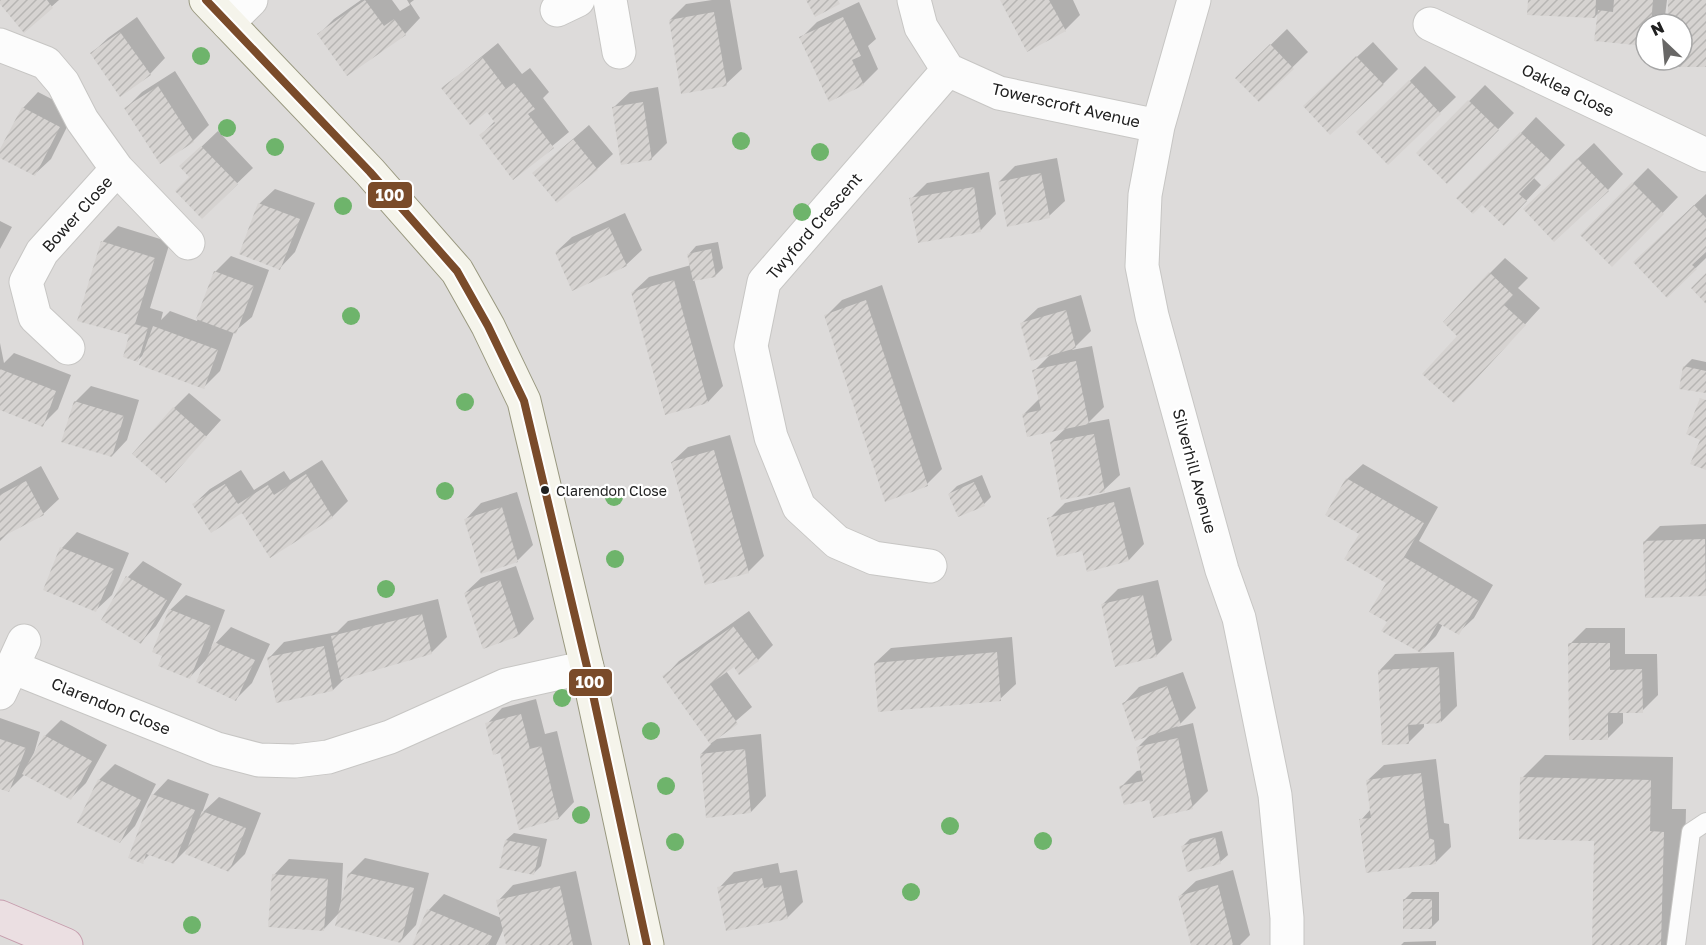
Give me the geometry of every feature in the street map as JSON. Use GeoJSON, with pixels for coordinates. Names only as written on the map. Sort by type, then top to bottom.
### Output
{"type":"FeatureCollection","features":[{"type":"Feature","properties":{"kind":"highway"},"geometry":{"type":"LineString","coordinates":[[0,917],[66,945]]}},
{"type":"Feature","properties":{"kind":"street"},"geometry":{"type":"LineString","coordinates":[[206,0],[370,172],[457,271],[488,326],[524,401],[587,667],[647,945]]}},
{"type":"Feature","properties":{"kind":"street"},"geometry":{"type":"LineString","coordinates":[[228,23],[251,0]]}},
{"type":"Feature","properties":{"kind":"street"},"geometry":{"type":"LineString","coordinates":[[610,0],[619,52]]}},
{"type":"Feature","properties":{"kind":"street"},"geometry":{"type":"LineString","coordinates":[[914,0],[921,27],[948,70]]}},
{"type":"Feature","properties":{"kind":"street","name":"Silverhill Avenue"},"geometry":{"type":"LineString","coordinates":[[1194,0],[1158,126],[1145,195],[1142,266],[1158,339],[1222,570],[1239,618],[1275,795],[1287,918],[1287,945]]}},
{"type":"Feature","properties":{"kind":"street","name":"Oaklea Close"},"geometry":{"type":"LineString","coordinates":[[1430,24],[1706,155]]}},
{"type":"Feature","properties":{"kind":"street","name":"Bower Close"},"geometry":{"type":"LineString","coordinates":[[0,45],[46,63],[63,83],[82,120],[117,170],[188,243]]}},
{"type":"Feature","properties":{"kind":"street","name":"Towerscroft Avenue"},"geometry":{"type":"LineString","coordinates":[[948,70],[999,93],[1158,126]]}},
{"type":"Feature","properties":{"kind":"street","name":"Twyford Crescent"},"geometry":{"type":"LineString","coordinates":[[930,566],[874,558],[837,542],[799,507],[771,437],[751,346],[764,282],[948,70]]}},
{"type":"Feature","properties":{"kind":"street","name":"Bower Close"},"geometry":{"type":"LineString","coordinates":[[68,348],[35,317],[26,282],[42,252],[117,170]]}},
{"type":"Feature","properties":{"kind":"street","name":"Clarendon Close"},"geometry":{"type":"LineString","coordinates":[[12,667],[217,749],[259,760],[294,761],[328,757],[390,736],[506,685],[587,667]]}},
{"type":"Feature","properties":{"kind":"lane"},"geometry":{"type":"LineString","coordinates":[[1676,945],[1691,832],[1706,822]]}},
{"type":"Feature","properties":{"kind":"shaded area"},"geometry":{"type":"Polygon","coordinates":[[[0,0],[1706,0],[1706,945],[0,945],[0,0]]]}},
{"type":"Feature","properties":{"kind":"building"},"geometry":{"type":"Polygon","coordinates":[[[0,0],[47,0],[53,8],[24,33],[0,4],[0,0]]]}},
{"type":"Feature","properties":{"kind":"building"},"geometry":{"type":"Polygon","coordinates":[[[365,0],[384,26],[394,19],[406,35],[347,76],[317,34],[365,0]]]}},
{"type":"Feature","properties":{"kind":"building"},"geometry":{"type":"Polygon","coordinates":[[[806,0],[838,0],[840,4],[815,17],[806,0]]]}},
{"type":"Feature","properties":{"kind":"building"},"geometry":{"type":"Polygon","coordinates":[[[1000,0],[1049,0],[1066,31],[1027,52],[1000,0]]]}},
{"type":"Feature","properties":{"kind":"building"},"geometry":{"type":"Polygon","coordinates":[[[1528,0],[1596,0],[1595,18],[1527,15],[1528,0]]]}},
{"type":"Feature","properties":{"kind":"building"},"geometry":{"type":"Polygon","coordinates":[[[1614,0],[1653,0],[1652,12],[1634,12],[1634,45],[1594,41],[1598,10],[1613,12],[1614,0]]]}},
{"type":"Feature","properties":{"kind":"building"},"geometry":{"type":"Polygon","coordinates":[[[1668,0],[1706,0],[1706,67],[1694,67],[1694,12],[1668,12],[1668,0]]]}},
{"type":"Feature","properties":{"kind":"building"},"geometry":{"type":"Polygon","coordinates":[[[714,12],[727,86],[681,94],[669,20],[714,12]]]}},
{"type":"Feature","properties":{"kind":"building"},"geometry":{"type":"Polygon","coordinates":[[[843,17],[861,56],[852,60],[864,85],[829,102],[799,37],[843,17]]]}},
{"type":"Feature","properties":{"kind":"building"},"geometry":{"type":"Polygon","coordinates":[[[120,32],[151,75],[120,97],[90,53],[120,32]]]}},
{"type":"Feature","properties":{"kind":"building"},"geometry":{"type":"Polygon","coordinates":[[[1270,44],[1294,69],[1259,102],[1235,78],[1270,44]]]}},
{"type":"Feature","properties":{"kind":"building"},"geometry":{"type":"Polygon","coordinates":[[[1356,56],[1384,85],[1330,135],[1303,106],[1356,56]]]}},
{"type":"Feature","properties":{"kind":"building"},"geometry":{"type":"Polygon","coordinates":[[[482,57],[506,89],[514,83],[535,109],[528,114],[554,148],[513,180],[479,135],[495,123],[487,112],[470,125],[441,88],[482,57]]]}},
{"type":"Feature","properties":{"kind":"building"},"geometry":{"type":"Polygon","coordinates":[[[1409,80],[1441,114],[1388,165],[1356,132],[1409,80]]]}},
{"type":"Feature","properties":{"kind":"building"},"geometry":{"type":"Polygon","coordinates":[[[158,86],[194,142],[160,164],[124,108],[158,86]]]}},
{"type":"Feature","properties":{"kind":"building"},"geometry":{"type":"Polygon","coordinates":[[[1468,100],[1499,130],[1447,184],[1416,153],[1468,100]]]}},
{"type":"Feature","properties":{"kind":"building"},"geometry":{"type":"Polygon","coordinates":[[[643,102],[652,160],[621,165],[612,107],[643,102]]]}},
{"type":"Feature","properties":{"kind":"building"},"geometry":{"type":"Polygon","coordinates":[[[22,107],[60,127],[35,176],[0,158],[0,149],[22,107]]]}},
{"type":"Feature","properties":{"kind":"building"},"geometry":{"type":"Polygon","coordinates":[[[1520,132],[1551,161],[1519,194],[1527,201],[1504,226],[1482,205],[1473,214],[1456,198],[1520,132]]]}},
{"type":"Feature","properties":{"kind":"building"},"geometry":{"type":"Polygon","coordinates":[[[573,139],[598,170],[557,203],[532,173],[573,139]]]}},
{"type":"Feature","properties":{"kind":"building"},"geometry":{"type":"Polygon","coordinates":[[[201,146],[238,184],[202,219],[175,191],[189,177],[179,166],[201,146]]]}},
{"type":"Feature","properties":{"kind":"building"},"geometry":{"type":"Polygon","coordinates":[[[1577,158],[1609,191],[1554,242],[1523,209],[1577,158]]]}},
{"type":"Feature","properties":{"kind":"building"},"geometry":{"type":"Polygon","coordinates":[[[1041,173],[1050,218],[1007,227],[998,182],[1041,173]]]}},
{"type":"Feature","properties":{"kind":"building"},"geometry":{"type":"Polygon","coordinates":[[[1632,182],[1664,214],[1612,267],[1580,235],[1632,182]]]}},
{"type":"Feature","properties":{"kind":"building"},"geometry":{"type":"Polygon","coordinates":[[[974,187],[981,232],[918,243],[909,198],[974,187]]]}},
{"type":"Feature","properties":{"kind":"building"},"geometry":{"type":"Polygon","coordinates":[[[258,203],[300,219],[280,270],[239,254],[258,203]]]}},
{"type":"Feature","properties":{"kind":"building"},"geometry":{"type":"Polygon","coordinates":[[[1694,205],[1706,218],[1706,252],[1692,265],[1697,269],[1667,298],[1633,262],[1694,205]]]}},
{"type":"Feature","properties":{"kind":"building"},"geometry":{"type":"Polygon","coordinates":[[[609,227],[627,266],[572,291],[555,252],[609,227]]]}},
{"type":"Feature","properties":{"kind":"building"},"geometry":{"type":"Polygon","coordinates":[[[101,241],[155,258],[135,324],[148,328],[138,362],[123,357],[129,335],[77,321],[101,241]]]}},
{"type":"Feature","properties":{"kind":"building"},"geometry":{"type":"Polygon","coordinates":[[[711,249],[716,277],[693,281],[687,254],[711,249]]]}},
{"type":"Feature","properties":{"kind":"building"},"geometry":{"type":"Polygon","coordinates":[[[214,271],[254,286],[236,334],[196,319],[214,271]]]}},
{"type":"Feature","properties":{"kind":"building"},"geometry":{"type":"Polygon","coordinates":[[[1489,272],[1513,295],[1504,305],[1526,325],[1454,403],[1422,374],[1457,336],[1443,322],[1489,272]]]}},
{"type":"Feature","properties":{"kind":"building"},"geometry":{"type":"Polygon","coordinates":[[[1706,273],[1706,304],[1691,288],[1706,273]]]}},
{"type":"Feature","properties":{"kind":"building"},"geometry":{"type":"Polygon","coordinates":[[[674,280],[708,403],[665,415],[631,292],[674,280]]]}},
{"type":"Feature","properties":{"kind":"building"},"geometry":{"type":"Polygon","coordinates":[[[866,300],[928,486],[885,502],[824,315],[866,300]]]}},
{"type":"Feature","properties":{"kind":"building"},"geometry":{"type":"Polygon","coordinates":[[[1066,310],[1076,348],[1031,361],[1020,323],[1066,310]]]}},
{"type":"Feature","properties":{"kind":"building"},"geometry":{"type":"Polygon","coordinates":[[[153,326],[218,350],[204,389],[139,365],[153,326]]]}},
{"type":"Feature","properties":{"kind":"building"},"geometry":{"type":"Polygon","coordinates":[[[1076,361],[1089,424],[1027,437],[1022,414],[1041,410],[1032,370],[1076,361]]]}},
{"type":"Feature","properties":{"kind":"building"},"geometry":{"type":"Polygon","coordinates":[[[1683,366],[1706,371],[1706,393],[1679,389],[1683,366]]]}},
{"type":"Feature","properties":{"kind":"building"},"geometry":{"type":"Polygon","coordinates":[[[0,369],[56,391],[43,427],[0,410],[0,369]]]}},
{"type":"Feature","properties":{"kind":"building"},"geometry":{"type":"Polygon","coordinates":[[[1700,398],[1706,400],[1706,470],[1690,464],[1700,440],[1686,434],[1700,398]]]}},
{"type":"Feature","properties":{"kind":"building"},"geometry":{"type":"Polygon","coordinates":[[[74,401],[124,416],[112,457],[61,442],[74,401]]]}},
{"type":"Feature","properties":{"kind":"building"},"geometry":{"type":"Polygon","coordinates":[[[173,407],[207,437],[166,483],[132,454],[173,407]]]}},
{"type":"Feature","properties":{"kind":"building"},"geometry":{"type":"Polygon","coordinates":[[[1094,434],[1105,492],[1061,500],[1050,442],[1094,434]]]}},
{"type":"Feature","properties":{"kind":"building"},"geometry":{"type":"Polygon","coordinates":[[[714,450],[749,573],[705,585],[671,462],[714,450]]]}},
{"type":"Feature","properties":{"kind":"building"},"geometry":{"type":"Polygon","coordinates":[[[306,474],[333,518],[270,558],[242,513],[211,533],[192,504],[225,484],[238,504],[268,485],[274,495],[306,474]]]}},
{"type":"Feature","properties":{"kind":"building"},"geometry":{"type":"Polygon","coordinates":[[[1346,478],[1424,523],[1404,557],[1479,601],[1459,635],[1438,623],[1421,653],[1381,631],[1387,622],[1369,612],[1386,583],[1344,559],[1359,534],[1325,515],[1346,478]]]}},
{"type":"Feature","properties":{"kind":"building"},"geometry":{"type":"Polygon","coordinates":[[[26,481],[44,515],[0,538],[0,495],[26,481]]]}},
{"type":"Feature","properties":{"kind":"building"},"geometry":{"type":"Polygon","coordinates":[[[974,482],[985,506],[958,517],[948,494],[974,482]]]}},
{"type":"Feature","properties":{"kind":"building"},"geometry":{"type":"Polygon","coordinates":[[[1114,502],[1129,561],[1087,572],[1082,551],[1057,557],[1047,518],[1114,502]]]}},
{"type":"Feature","properties":{"kind":"building"},"geometry":{"type":"Polygon","coordinates":[[[502,507],[518,562],[481,574],[464,519],[502,507]]]}},
{"type":"Feature","properties":{"kind":"building"},"geometry":{"type":"Polygon","coordinates":[[[1705,539],[1706,596],[1645,598],[1643,541],[1705,539]]]}},
{"type":"Feature","properties":{"kind":"building"},"geometry":{"type":"Polygon","coordinates":[[[60,547],[114,569],[96,612],[43,590],[60,547]]]}},
{"type":"Feature","properties":{"kind":"building"},"geometry":{"type":"Polygon","coordinates":[[[126,576],[167,600],[141,644],[101,620],[126,576]]]}},
{"type":"Feature","properties":{"kind":"building"},"geometry":{"type":"Polygon","coordinates":[[[500,580],[519,636],[483,649],[464,593],[500,580]]]}},
{"type":"Feature","properties":{"kind":"building"},"geometry":{"type":"Polygon","coordinates":[[[1143,595],[1157,657],[1115,667],[1101,604],[1143,595]]]}},
{"type":"Feature","properties":{"kind":"building"},"geometry":{"type":"Polygon","coordinates":[[[169,609],[211,626],[190,679],[158,666],[162,656],[152,652],[169,609]]]}},
{"type":"Feature","properties":{"kind":"building"},"geometry":{"type":"Polygon","coordinates":[[[422,614],[432,654],[341,680],[331,636],[422,614]]]}},
{"type":"Feature","properties":{"kind":"building"},"geometry":{"type":"Polygon","coordinates":[[[733,626],[759,661],[739,675],[734,667],[710,684],[738,724],[710,744],[662,676],[733,626]]]}},
{"type":"Feature","properties":{"kind":"building"},"geometry":{"type":"Polygon","coordinates":[[[214,642],[255,660],[236,701],[196,682],[214,642]]]}},
{"type":"Feature","properties":{"kind":"building"},"geometry":{"type":"Polygon","coordinates":[[[1568,643],[1610,643],[1610,670],[1642,669],[1643,713],[1608,713],[1608,740],[1569,740],[1568,643]]]}},
{"type":"Feature","properties":{"kind":"building"},"geometry":{"type":"Polygon","coordinates":[[[324,646],[333,691],[276,703],[267,657],[324,646]]]}},
{"type":"Feature","properties":{"kind":"building"},"geometry":{"type":"Polygon","coordinates":[[[997,652],[1001,701],[878,712],[874,663],[997,652]]]}},
{"type":"Feature","properties":{"kind":"building"},"geometry":{"type":"Polygon","coordinates":[[[1439,667],[1441,723],[1408,725],[1409,744],[1382,745],[1378,670],[1439,667]]]}},
{"type":"Feature","properties":{"kind":"building"},"geometry":{"type":"Polygon","coordinates":[[[1167,686],[1181,725],[1135,741],[1122,703],[1167,686]]]}},
{"type":"Feature","properties":{"kind":"building"},"geometry":{"type":"Polygon","coordinates":[[[521,714],[530,749],[541,746],[559,819],[519,830],[500,753],[493,755],[485,723],[521,714]]]}},
{"type":"Feature","properties":{"kind":"building"},"geometry":{"type":"Polygon","coordinates":[[[44,735],[92,761],[71,800],[22,774],[44,735]]]}},
{"type":"Feature","properties":{"kind":"building"},"geometry":{"type":"Polygon","coordinates":[[[1178,738],[1193,809],[1153,818],[1149,800],[1124,805],[1119,786],[1143,781],[1136,747],[1178,738]]]}},
{"type":"Feature","properties":{"kind":"building"},"geometry":{"type":"Polygon","coordinates":[[[0,739],[26,748],[9,792],[0,789],[0,739]]]}},
{"type":"Feature","properties":{"kind":"building"},"geometry":{"type":"Polygon","coordinates":[[[745,749],[751,813],[706,818],[700,754],[745,749]]]}},
{"type":"Feature","properties":{"kind":"building"},"geometry":{"type":"Polygon","coordinates":[[[1421,773],[1429,838],[1434,840],[1436,864],[1366,873],[1359,819],[1371,818],[1366,780],[1421,773]]]}},
{"type":"Feature","properties":{"kind":"building"},"geometry":{"type":"Polygon","coordinates":[[[1520,777],[1651,780],[1650,831],[1664,832],[1661,945],[1592,945],[1594,841],[1519,839],[1520,777]]]}},
{"type":"Feature","properties":{"kind":"building"},"geometry":{"type":"Polygon","coordinates":[[[98,779],[141,800],[120,843],[77,823],[98,779]]]}},
{"type":"Feature","properties":{"kind":"building"},"geometry":{"type":"Polygon","coordinates":[[[152,794],[195,810],[174,864],[146,854],[143,864],[128,858],[152,794]]]}},
{"type":"Feature","properties":{"kind":"building"},"geometry":{"type":"Polygon","coordinates":[[[202,811],[246,828],[229,872],[185,854],[202,811]]]}},
{"type":"Feature","properties":{"kind":"building"},"geometry":{"type":"Polygon","coordinates":[[[1215,837],[1221,864],[1187,872],[1181,846],[1215,837]]]}},
{"type":"Feature","properties":{"kind":"building"},"geometry":{"type":"Polygon","coordinates":[[[505,840],[540,847],[534,875],[499,868],[505,840]]]}},
{"type":"Feature","properties":{"kind":"building"},"geometry":{"type":"Polygon","coordinates":[[[348,873],[414,888],[401,943],[335,926],[348,873]]]}},
{"type":"Feature","properties":{"kind":"building"},"geometry":{"type":"Polygon","coordinates":[[[272,874],[328,879],[324,931],[268,927],[272,874]]]}},
{"type":"Feature","properties":{"kind":"building"},"geometry":{"type":"Polygon","coordinates":[[[762,878],[764,888],[781,885],[788,919],[726,931],[717,887],[762,878]]]}},
{"type":"Feature","properties":{"kind":"building"},"geometry":{"type":"Polygon","coordinates":[[[1218,885],[1233,945],[1191,945],[1178,896],[1218,885]]]}},
{"type":"Feature","properties":{"kind":"building"},"geometry":{"type":"Polygon","coordinates":[[[560,886],[573,945],[506,945],[496,900],[560,886]]]}},
{"type":"Feature","properties":{"kind":"building"},"geometry":{"type":"Polygon","coordinates":[[[1403,899],[1432,899],[1432,929],[1403,929],[1403,899]]]}},
{"type":"Feature","properties":{"kind":"building"},"geometry":{"type":"Polygon","coordinates":[[[427,909],[492,936],[488,945],[412,945],[427,909]]]}},
{"type":"Feature","properties":{"kind":"transit line","name":"100"},"geometry":{"type":"LineString","coordinates":[[206,0],[370,172],[457,271],[488,326],[524,401],[587,667],[647,945]]}},
{"type":"Feature","properties":{"kind":"place","name":"Clarendon Close"},"geometry":{"type":"Point","coordinates":[545,490]}}]}
